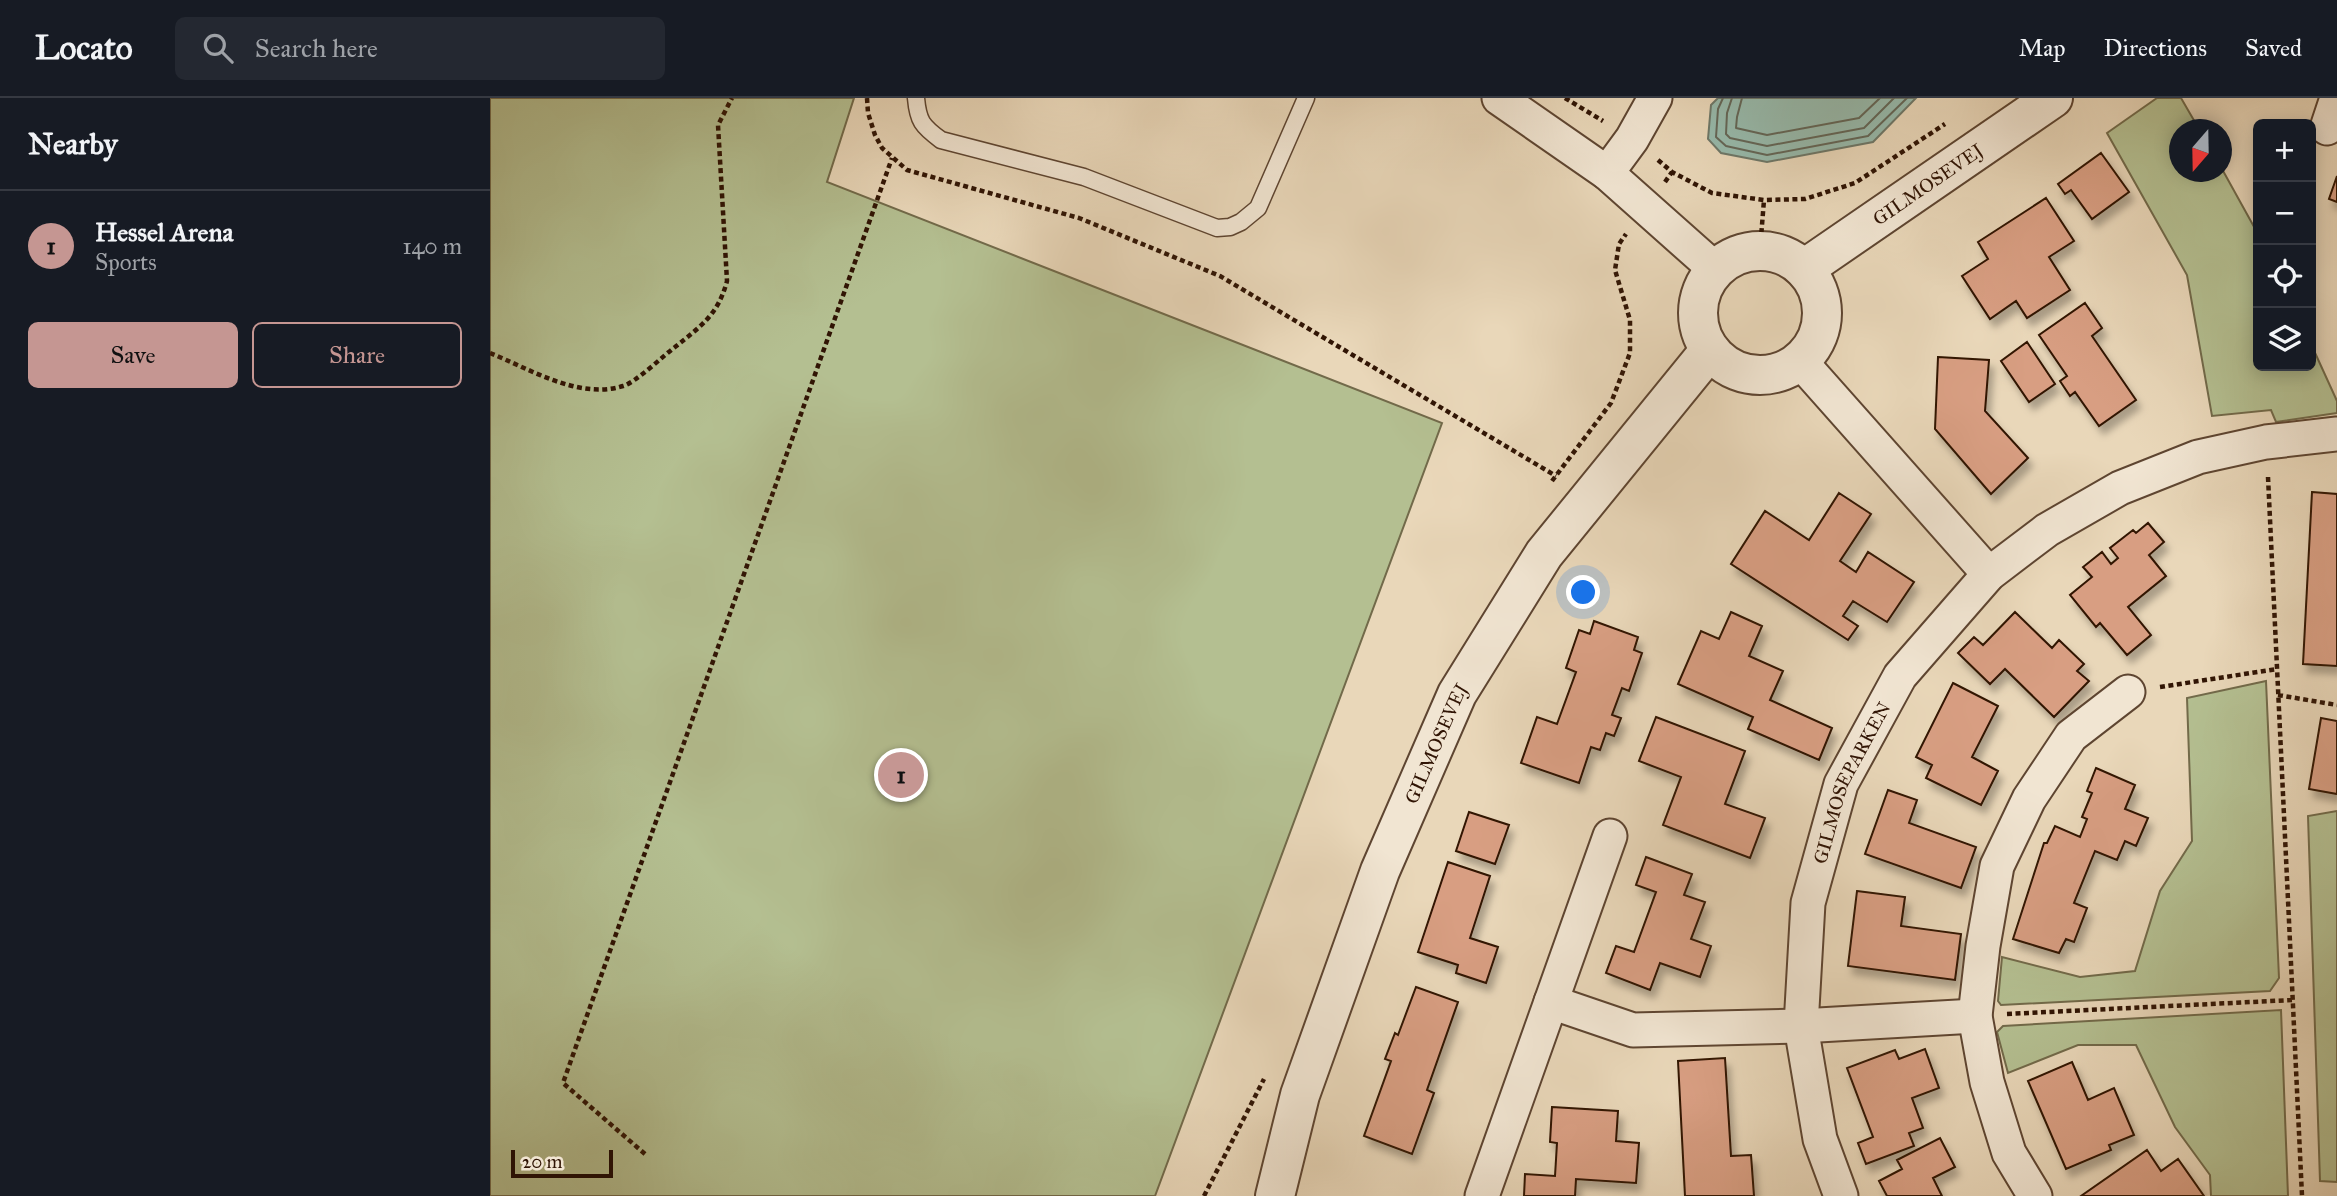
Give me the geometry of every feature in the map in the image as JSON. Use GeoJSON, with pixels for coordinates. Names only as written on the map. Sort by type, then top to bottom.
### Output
{"type":"FeatureCollection","features":[{"type":"Feature","properties":{"kind":"street"},"geometry":{"type":"LineString","coordinates":[[1499,98],[1607,173],[1715,269]]}},
{"type":"Feature","properties":{"kind":"street"},"geometry":{"type":"LineString","coordinates":[[1607,173],[1632,139],[1655,98]]}},
{"type":"Feature","properties":{"kind":"street","name":"GILMOSEVEJ"},"geometry":{"type":"LineString","coordinates":[[1804,269],[2053,98]]}},
{"type":"Feature","properties":{"kind":"street"},"geometry":{"type":"LineString","coordinates":[[1760,250],[1783,255],[1804,269],[1815,282],[1821,298],[1819,333],[1811,348],[1800,361],[1783,371],[1762,375],[1742,373],[1724,364],[1710,350],[1701,335],[1698,308],[1705,283],[1715,269],[1728,258],[1760,250]]}},
{"type":"Feature","properties":{"kind":"street","name":"GILMOSEVEJ"},"geometry":{"type":"LineString","coordinates":[[1275,1196],[1300,1096],[1376,883],[1457,694],[1544,554],[1710,350]]}},
{"type":"Feature","properties":{"kind":"street"},"geometry":{"type":"LineString","coordinates":[[1800,361],[1989,574]]}},
{"type":"Feature","properties":{"kind":"street","name":"GILMOSEPARKEN"},"geometry":{"type":"LineString","coordinates":[[1841,1196],[1820,1139],[1801,1026],[1808,903],[1841,784],[1900,676],[1989,574],[2047,530],[2120,488],[2198,457],[2266,442],[2337,434]]}},
{"type":"Feature","properties":{"kind":"street"},"geometry":{"type":"LineString","coordinates":[[2035,1196],[2009,1153],[1987,1082],[1975,1016],[1983,946],[1997,866],[2029,799],[2071,736],[2128,692]]}},
{"type":"Feature","properties":{"kind":"street"},"geometry":{"type":"LineString","coordinates":[[1482,1196],[1610,836]]}},
{"type":"Feature","properties":{"kind":"street"},"geometry":{"type":"LineString","coordinates":[[1551,1002],[1633,1030],[1801,1026],[1975,1016]]}},
{"type":"Feature","properties":{"kind":"lane"},"geometry":{"type":"LineString","coordinates":[[916,98],[917,113],[924,127],[941,139],[1084,177],[1217,228],[1230,227],[1241,222],[1258,208],[1306,98]]}},
{"type":"Feature","properties":{"kind":"path"},"geometry":{"type":"LineString","coordinates":[[490,353],[565,384],[597,390],[626,386],[702,326],[722,301],[727,281],[718,125],[732,98]]}},
{"type":"Feature","properties":{"kind":"path"},"geometry":{"type":"LineString","coordinates":[[867,98],[868,113],[875,135],[892,158],[907,170],[1079,218],[1220,276],[1556,475]]}},
{"type":"Feature","properties":{"kind":"path"},"geometry":{"type":"LineString","coordinates":[[1564,98],[1632,139],[1672,172],[1712,193],[1764,200],[1805,199],[1855,183],[1952,119]]}},
{"type":"Feature","properties":{"kind":"path"},"geometry":{"type":"LineString","coordinates":[[645,1154],[563,1083],[892,158]]}},
{"type":"Feature","properties":{"kind":"path"},"geometry":{"type":"LineString","coordinates":[[1760,250],[1764,200]]}},
{"type":"Feature","properties":{"kind":"path"},"geometry":{"type":"LineString","coordinates":[[2266,442],[2302,1196]]}},
{"type":"Feature","properties":{"kind":"path"},"geometry":{"type":"LineString","coordinates":[[2128,692],[2277,669]]}},
{"type":"Feature","properties":{"kind":"path"},"geometry":{"type":"LineString","coordinates":[[2278,695],[2337,705]]}},
{"type":"Feature","properties":{"kind":"path"},"geometry":{"type":"LineString","coordinates":[[1975,1016],[2292,1000]]}},
{"type":"Feature","properties":{"kind":"shaded area"},"geometry":{"type":"Polygon","coordinates":[[[490,98],[854,98],[827,182],[1442,423],[1155,1196],[490,1196],[490,98]]]}},
{"type":"Feature","properties":{"kind":"shaded area"},"geometry":{"type":"Polygon","coordinates":[[[2157,98],[2181,98],[2193,119],[2169,119],[2169,182],[2229,182],[2253,225],[2253,371],[2316,371],[2316,355],[2337,401],[2337,413],[2276,422],[2271,410],[2212,416],[2187,275],[2107,133],[2157,98]]]}},
{"type":"Feature","properties":{"kind":"shaded area"},"geometry":{"type":"Polygon","coordinates":[[[2266,681],[2279,978],[2270,991],[2001,1005],[1998,1001],[2002,957],[2080,977],[2135,971],[2160,891],[2192,841],[2187,698],[2266,681]]]}},
{"type":"Feature","properties":{"kind":"shaded area"},"geometry":{"type":"Polygon","coordinates":[[[2337,811],[2337,1182],[2320,1181],[2308,816],[2337,811]]]}},
{"type":"Feature","properties":{"kind":"shaded area"},"geometry":{"type":"Polygon","coordinates":[[[2281,1010],[2288,1196],[2211,1196],[2210,1175],[2175,1127],[2136,1045],[2078,1045],[2008,1073],[1997,1032],[2003,1026],[2281,1010]]]}},
{"type":"Feature","properties":{"kind":"water"},"geometry":{"type":"Polygon","coordinates":[[[1718,98],[1916,98],[1873,142],[1767,162],[1721,153],[1708,139],[1711,105],[1718,98]]]}},
{"type":"Feature","properties":{"kind":"building"},"geometry":{"type":"Polygon","coordinates":[[[2101,153],[2129,192],[2092,219],[2071,190],[2065,194],[2058,184],[2101,153]]]}},
{"type":"Feature","properties":{"kind":"building"},"geometry":{"type":"Polygon","coordinates":[[[2337,176],[2337,202],[2329,199],[2337,176]]]}},
{"type":"Feature","properties":{"kind":"building"},"geometry":{"type":"Polygon","coordinates":[[[2046,198],[2074,241],[2049,257],[2070,290],[2027,318],[2016,301],[1990,319],[1962,276],[1988,259],[1978,242],[2046,198]]]}},
{"type":"Feature","properties":{"kind":"building"},"geometry":{"type":"Polygon","coordinates":[[[2085,303],[2102,328],[2092,336],[2136,400],[2099,426],[2075,392],[2070,396],[2060,381],[2067,376],[2039,335],[2085,303]]]}},
{"type":"Feature","properties":{"kind":"building"},"geometry":{"type":"Polygon","coordinates":[[[2027,342],[2055,384],[2029,402],[2001,361],[2027,342]]]}},
{"type":"Feature","properties":{"kind":"building"},"geometry":{"type":"Polygon","coordinates":[[[1938,357],[1989,360],[1985,411],[2028,458],[1991,494],[1935,429],[1938,357]]]}},
{"type":"Feature","properties":{"kind":"building"},"geometry":{"type":"Polygon","coordinates":[[[2312,492],[2337,494],[2337,666],[2303,664],[2312,492]]]}},
{"type":"Feature","properties":{"kind":"building"},"geometry":{"type":"Polygon","coordinates":[[[1839,493],[1871,514],[1840,561],[1856,572],[1868,552],[1914,582],[1887,622],[1853,601],[1843,616],[1858,626],[1848,640],[1731,564],[1765,511],[1809,540],[1839,493]]]}},
{"type":"Feature","properties":{"kind":"building"},"geometry":{"type":"Polygon","coordinates":[[[2148,523],[2164,542],[2149,555],[2166,576],[2128,607],[2151,635],[2127,655],[2100,623],[2096,627],[2070,595],[2092,577],[2083,567],[2102,552],[2111,564],[2118,558],[2110,548],[2133,530],[2136,533],[2148,523]]]}},
{"type":"Feature","properties":{"kind":"building"},"geometry":{"type":"Polygon","coordinates":[[[1731,612],[1762,626],[1749,656],[1783,671],[1770,700],[1832,728],[1819,760],[1748,729],[1753,717],[1678,684],[1701,631],[1719,639],[1731,612]]]}},
{"type":"Feature","properties":{"kind":"building"},"geometry":{"type":"Polygon","coordinates":[[[2015,612],[2052,648],[2059,640],[2084,664],[2077,671],[2089,681],[2054,717],[2005,669],[1990,684],[1958,653],[1974,637],[1983,645],[2015,612]]]}},
{"type":"Feature","properties":{"kind":"building"},"geometry":{"type":"Polygon","coordinates":[[[1594,621],[1638,637],[1634,650],[1642,653],[1629,691],[1622,688],[1612,715],[1621,718],[1614,736],[1606,733],[1600,750],[1591,747],[1579,783],[1521,763],[1537,717],[1557,724],[1576,672],[1566,668],[1579,630],[1590,634],[1594,621]]]}},
{"type":"Feature","properties":{"kind":"building"},"geometry":{"type":"Polygon","coordinates":[[[1953,683],[1998,706],[1972,757],[1998,771],[1981,805],[1926,778],[1932,765],[1916,757],[1953,683]]]}},
{"type":"Feature","properties":{"kind":"building"},"geometry":{"type":"Polygon","coordinates":[[[1656,717],[1745,751],[1725,804],[1765,818],[1750,858],[1663,825],[1681,777],[1639,761],[1656,717]]]}},
{"type":"Feature","properties":{"kind":"building"},"geometry":{"type":"Polygon","coordinates":[[[2321,718],[2337,721],[2337,794],[2309,789],[2321,718]]]}},
{"type":"Feature","properties":{"kind":"building"},"geometry":{"type":"Polygon","coordinates":[[[2096,768],[2135,785],[2125,809],[2148,818],[2136,846],[2125,841],[2117,860],[2095,851],[2074,903],[2087,908],[2074,942],[2066,939],[2059,953],[2013,939],[2044,843],[2047,843],[2055,826],[2080,837],[2087,819],[2082,817],[2092,793],[2087,791],[2096,768]]]}},
{"type":"Feature","properties":{"kind":"building"},"geometry":{"type":"Polygon","coordinates":[[[1888,790],[1917,800],[1909,823],[1976,847],[1961,888],[1865,854],[1888,790]]]}},
{"type":"Feature","properties":{"kind":"building"},"geometry":{"type":"Polygon","coordinates":[[[1469,812],[1509,825],[1495,864],[1456,851],[1469,812]]]}},
{"type":"Feature","properties":{"kind":"building"},"geometry":{"type":"Polygon","coordinates":[[[1646,857],[1692,874],[1684,895],[1705,902],[1691,939],[1711,946],[1700,977],[1660,963],[1650,990],[1606,973],[1616,946],[1634,952],[1656,892],[1636,885],[1646,857]]]}},
{"type":"Feature","properties":{"kind":"building"},"geometry":{"type":"Polygon","coordinates":[[[1448,862],[1490,876],[1470,938],[1498,947],[1486,983],[1456,973],[1458,965],[1418,952],[1448,862]]]}},
{"type":"Feature","properties":{"kind":"building"},"geometry":{"type":"Polygon","coordinates":[[[1857,891],[1905,897],[1901,926],[1961,934],[1955,980],[1848,966],[1857,891]]]}},
{"type":"Feature","properties":{"kind":"building"},"geometry":{"type":"Polygon","coordinates":[[[1416,987],[1458,1002],[1427,1090],[1434,1093],[1412,1154],[1364,1136],[1391,1061],[1385,1059],[1395,1033],[1398,1035],[1416,987]]]}},
{"type":"Feature","properties":{"kind":"building"},"geometry":{"type":"Polygon","coordinates":[[[1925,1049],[1939,1088],[1912,1098],[1923,1128],[1909,1133],[1914,1146],[1866,1164],[1858,1143],[1873,1137],[1847,1068],[1895,1050],[1899,1059],[1925,1049]]]}},
{"type":"Feature","properties":{"kind":"building"},"geometry":{"type":"Polygon","coordinates":[[[1725,1058],[1731,1156],[1751,1155],[1754,1196],[1685,1196],[1678,1061],[1725,1058]]]}},
{"type":"Feature","properties":{"kind":"building"},"geometry":{"type":"Polygon","coordinates":[[[2072,1062],[2088,1100],[2114,1088],[2134,1135],[2109,1145],[2111,1150],[2066,1169],[2028,1081],[2072,1062]]]}},
{"type":"Feature","properties":{"kind":"building"},"geometry":{"type":"Polygon","coordinates":[[[1552,1107],[1618,1111],[1616,1141],[1639,1143],[1636,1183],[1576,1179],[1575,1196],[1524,1196],[1525,1174],[1555,1176],[1557,1143],[1550,1142],[1552,1107]]]}},
{"type":"Feature","properties":{"kind":"building"},"geometry":{"type":"Polygon","coordinates":[[[1940,1138],[1955,1167],[1933,1178],[1942,1196],[1887,1196],[1879,1181],[1902,1169],[1897,1160],[1940,1138]]]}},
{"type":"Feature","properties":{"kind":"building"},"geometry":{"type":"Polygon","coordinates":[[[2147,1150],[2161,1171],[2178,1159],[2204,1196],[2081,1196],[2147,1150]]]}},
{"type":"Feature","properties":{"kind":"place","name":"Hessel Arena"},"geometry":{"type":"Point","coordinates":[901,775]}}]}
